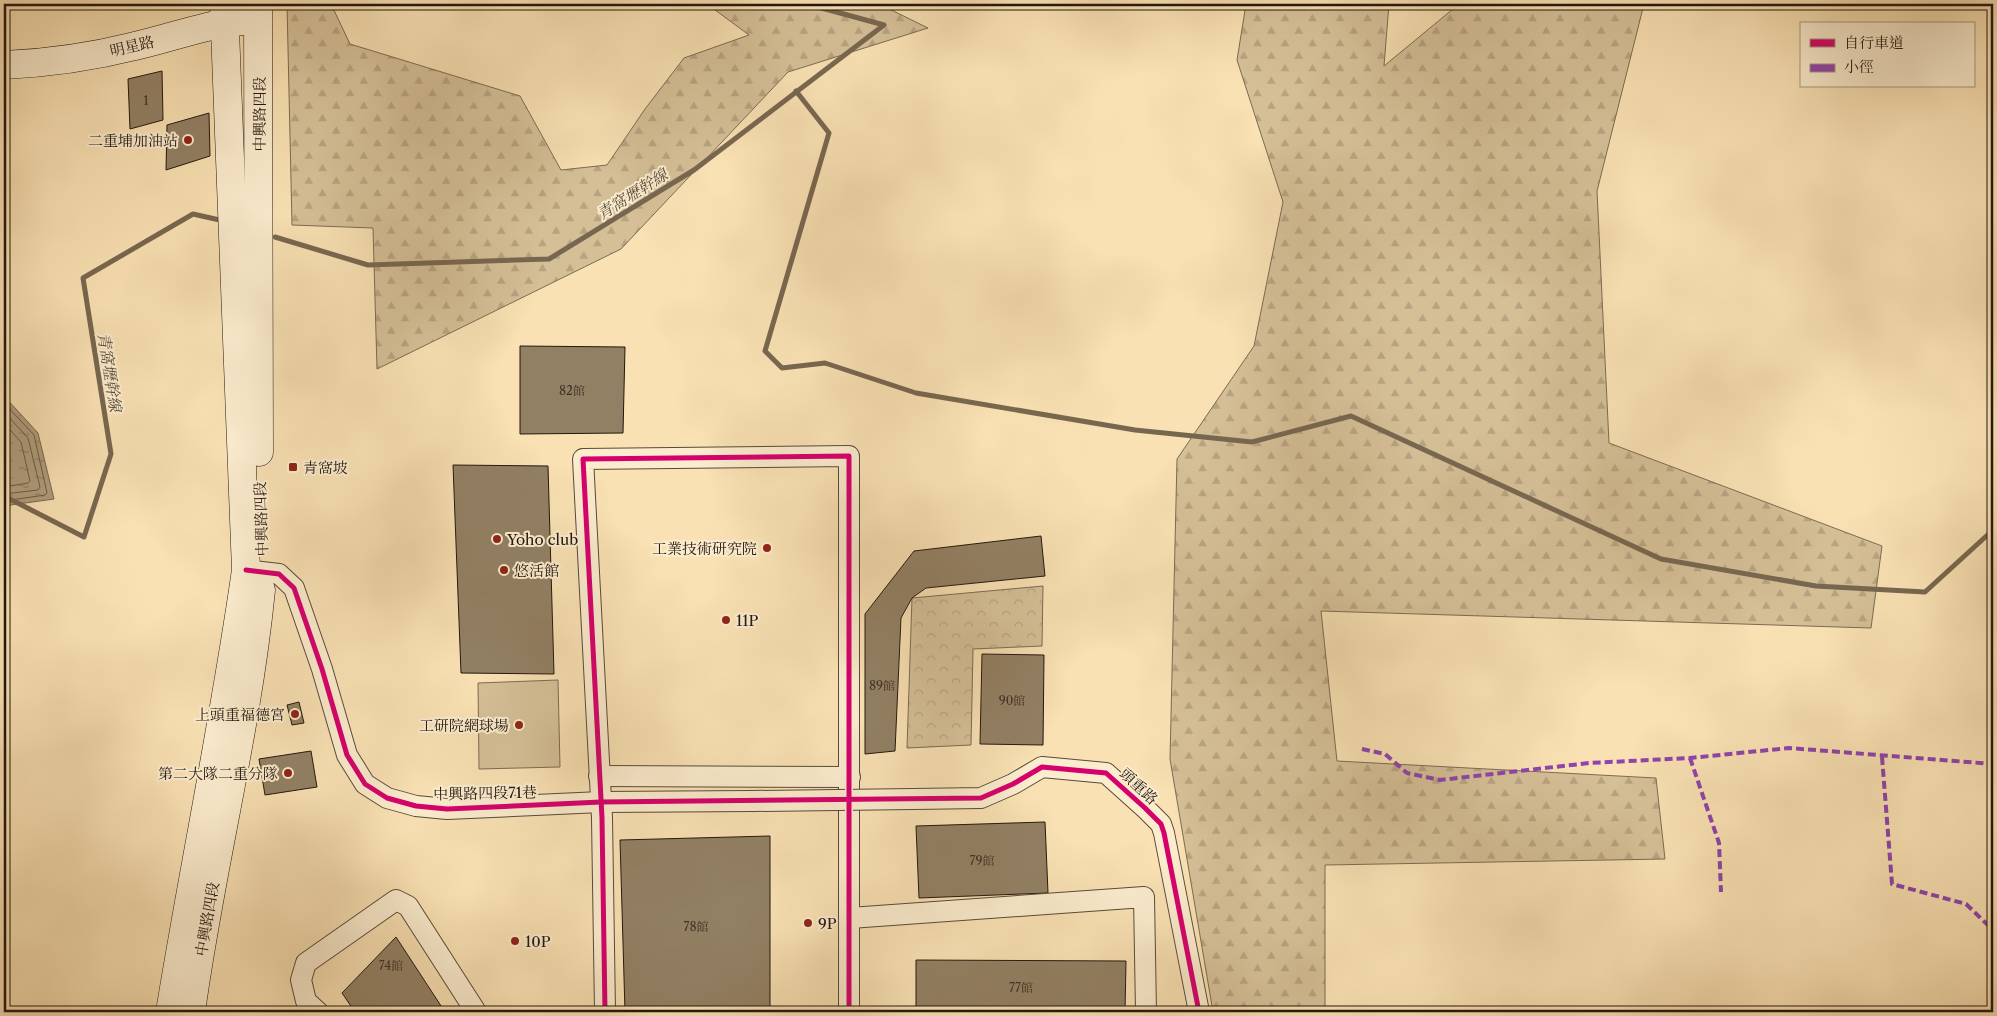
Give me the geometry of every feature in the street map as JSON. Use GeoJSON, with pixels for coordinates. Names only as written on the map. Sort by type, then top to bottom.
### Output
{"type":"FeatureCollection","features":[{"type":"Feature","properties":{"kind":"main road","name":"明星路"},"geometry":{"type":"LineString","coordinates":[[4,65],[62,61],[136,46],[224,13],[258,12]]}},
{"type":"Feature","properties":{"kind":"main road","name":"中興路四段"},"geometry":{"type":"LineString","coordinates":[[191,1012],[230,789],[250,689],[259,465],[258,12]]}},
{"type":"Feature","properties":{"kind":"main road","name":"中興路四段"},"geometry":{"type":"LineString","coordinates":[[170,1012],[236,644],[255,571],[224,13]]}},
{"type":"Feature","properties":{"kind":"street"},"geometry":{"type":"LineString","coordinates":[[605,1012],[601,802],[583,459],[848,456],[849,1012]]}},
{"type":"Feature","properties":{"kind":"street","name":"中興路四段71巷"},"geometry":{"type":"LineString","coordinates":[[255,571],[279,574],[294,588],[309,626],[347,755],[365,784],[387,798],[416,806],[448,809],[601,802],[754,801]]}},
{"type":"Feature","properties":{"kind":"street","name":"頭重路"},"geometry":{"type":"LineString","coordinates":[[754,801],[981,798],[1013,784],[1042,767],[1106,773],[1146,808],[1161,824],[1199,1012]]}},
{"type":"Feature","properties":{"kind":"street"},"geometry":{"type":"LineString","coordinates":[[599,776],[850,777]]}},
{"type":"Feature","properties":{"kind":"street"},"geometry":{"type":"LineString","coordinates":[[850,918],[1144,897],[1146,1012]]}},
{"type":"Feature","properties":{"kind":"street"},"geometry":{"type":"LineString","coordinates":[[318,1012],[306,1001],[301,980],[306,963],[396,900],[408,906],[476,1012]]}},
{"type":"Feature","properties":{"kind":"green space"},"geometry":{"type":"Polygon","coordinates":[[[287,4],[331,4],[350,44],[520,96],[561,170],[607,165],[645,109],[684,58],[749,35],[707,4],[879,4],[928,28],[788,72],[621,249],[377,369],[373,228],[292,225],[287,4]]]}},
{"type":"Feature","properties":{"kind":"green space"},"geometry":{"type":"Polygon","coordinates":[[[1246,4],[1389,4],[1384,66],[1459,4],[1644,4],[1597,191],[1609,443],[1882,546],[1871,628],[1321,611],[1337,761],[1656,778],[1665,859],[1325,865],[1325,1012],[1213,1012],[1170,759],[1177,459],[1254,346],[1283,202],[1237,60],[1246,4]]]}},
{"type":"Feature","properties":{"kind":"green space"},"geometry":{"type":"Polygon","coordinates":[[[1043,586],[1042,646],[973,649],[971,745],[907,748],[912,598],[1043,586]]]}},
{"type":"Feature","properties":{"kind":"green space","name":"工研院網球場"},"geometry":{"type":"Polygon","coordinates":[[[558,680],[560,767],[479,769],[478,683],[558,680]]]}},
{"type":"Feature","properties":{"kind":"water"},"geometry":{"type":"Polygon","coordinates":[[[4,396],[38,433],[54,499],[4,506],[4,396]]]}},
{"type":"Feature","properties":{"kind":"building","name":"二重埔加油站"},"geometry":{"type":"Polygon","coordinates":[[[162,71],[163,120],[130,129],[128,79],[162,71]]]}},
{"type":"Feature","properties":{"kind":"building","name":"二重埔加油站"},"geometry":{"type":"Polygon","coordinates":[[[209,113],[210,156],[166,170],[167,125],[209,113]]]}},
{"type":"Feature","properties":{"kind":"building"},"geometry":{"type":"Polygon","coordinates":[[[520,346],[625,347],[623,433],[520,434],[520,346]]]}},
{"type":"Feature","properties":{"kind":"building","name":"悠活館"},"geometry":{"type":"Polygon","coordinates":[[[453,465],[548,466],[554,674],[461,673],[453,465]]]}},
{"type":"Feature","properties":{"kind":"building"},"geometry":{"type":"Polygon","coordinates":[[[1041,536],[1045,576],[926,588],[912,598],[901,618],[895,751],[865,754],[865,614],[914,551],[1041,536]]]}},
{"type":"Feature","properties":{"kind":"building"},"geometry":{"type":"Polygon","coordinates":[[[982,654],[1044,655],[1043,745],[980,744],[982,654]]]}},
{"type":"Feature","properties":{"kind":"building","name":"上頭重福德宮"},"geometry":{"type":"Polygon","coordinates":[[[299,702],[304,723],[292,725],[287,705],[299,702]]]}},
{"type":"Feature","properties":{"kind":"building","name":"第二大隊二重分隊"},"geometry":{"type":"Polygon","coordinates":[[[311,751],[317,787],[265,795],[259,759],[311,751]]]}},
{"type":"Feature","properties":{"kind":"building"},"geometry":{"type":"Polygon","coordinates":[[[1045,822],[1048,893],[919,898],[916,826],[1045,822]]]}},
{"type":"Feature","properties":{"kind":"building"},"geometry":{"type":"Polygon","coordinates":[[[770,836],[770,1012],[625,1012],[620,840],[770,836]]]}},
{"type":"Feature","properties":{"kind":"building"},"geometry":{"type":"Polygon","coordinates":[[[396,937],[445,1012],[355,1012],[342,993],[396,937]]]}},
{"type":"Feature","properties":{"kind":"building"},"geometry":{"type":"Polygon","coordinates":[[[916,960],[1126,961],[1125,1012],[916,1012],[916,960]]]}},
{"type":"Feature","properties":{"kind":"waterway","name":"青窩壢幹線"},"geometry":{"type":"LineString","coordinates":[[275,237],[368,265],[549,259],[694,170],[884,25],[807,4]]}},
{"type":"Feature","properties":{"kind":"waterway"},"geometry":{"type":"LineString","coordinates":[[796,91],[829,133],[765,351],[782,368],[825,363],[916,393],[1135,430],[1252,442],[1351,416],[1661,559],[1816,586],[1925,592],[1993,530]]}},
{"type":"Feature","properties":{"kind":"waterway","name":"青窩壢幹線"},"geometry":{"type":"LineString","coordinates":[[4,496],[84,537],[111,454],[83,278],[193,214],[224,221]]}},
{"type":"Feature","properties":{"kind":"marked path"},"geometry":{"type":"LineString","coordinates":[[1362,749],[1385,754],[1407,773],[1440,780],[1589,763],[1690,758],[1789,748],[1993,764]]}},
{"type":"Feature","properties":{"kind":"marked path"},"geometry":{"type":"LineString","coordinates":[[1882,757],[1892,884],[1966,904],[1993,930]]}},
{"type":"Feature","properties":{"kind":"marked path"},"geometry":{"type":"LineString","coordinates":[[1690,758],[1719,843],[1721,892]]}},
{"type":"Feature","properties":{"kind":"cycle path"},"geometry":{"type":"LineString","coordinates":[[605,1012],[602,818],[583,459],[849,456],[849,1012]]}},
{"type":"Feature","properties":{"kind":"cycle path"},"geometry":{"type":"LineString","coordinates":[[246,570],[279,574],[294,588],[322,669],[347,755],[365,784],[387,798],[416,806],[447,809],[601,802],[981,798],[1013,784],[1042,767],[1106,773],[1161,824],[1199,1012]]}},
{"type":"Feature","properties":{"kind":"place","name":"二重埔加油站"},"geometry":{"type":"Point","coordinates":[188,140]}},
{"type":"Feature","properties":{"kind":"place","name":"青窩坡"},"geometry":{"type":"Point","coordinates":[293,467]}},
{"type":"Feature","properties":{"kind":"place","name":"Yoho club"},"geometry":{"type":"Point","coordinates":[497,539]}},
{"type":"Feature","properties":{"kind":"place","name":"工業技術研究院"},"geometry":{"type":"Point","coordinates":[767,548]}},
{"type":"Feature","properties":{"kind":"place","name":"悠活館"},"geometry":{"type":"Point","coordinates":[504,570]}},
{"type":"Feature","properties":{"kind":"place","name":"11P"},"geometry":{"type":"Point","coordinates":[726,620]}},
{"type":"Feature","properties":{"kind":"place","name":"上頭重福德宮"},"geometry":{"type":"Point","coordinates":[295,714]}},
{"type":"Feature","properties":{"kind":"place","name":"工研院網球場"},"geometry":{"type":"Point","coordinates":[519,725]}},
{"type":"Feature","properties":{"kind":"place","name":"第二大隊二重分隊"},"geometry":{"type":"Point","coordinates":[288,773]}},
{"type":"Feature","properties":{"kind":"place","name":"9P"},"geometry":{"type":"Point","coordinates":[808,923]}},
{"type":"Feature","properties":{"kind":"place","name":"10P"},"geometry":{"type":"Point","coordinates":[515,941]}}]}
